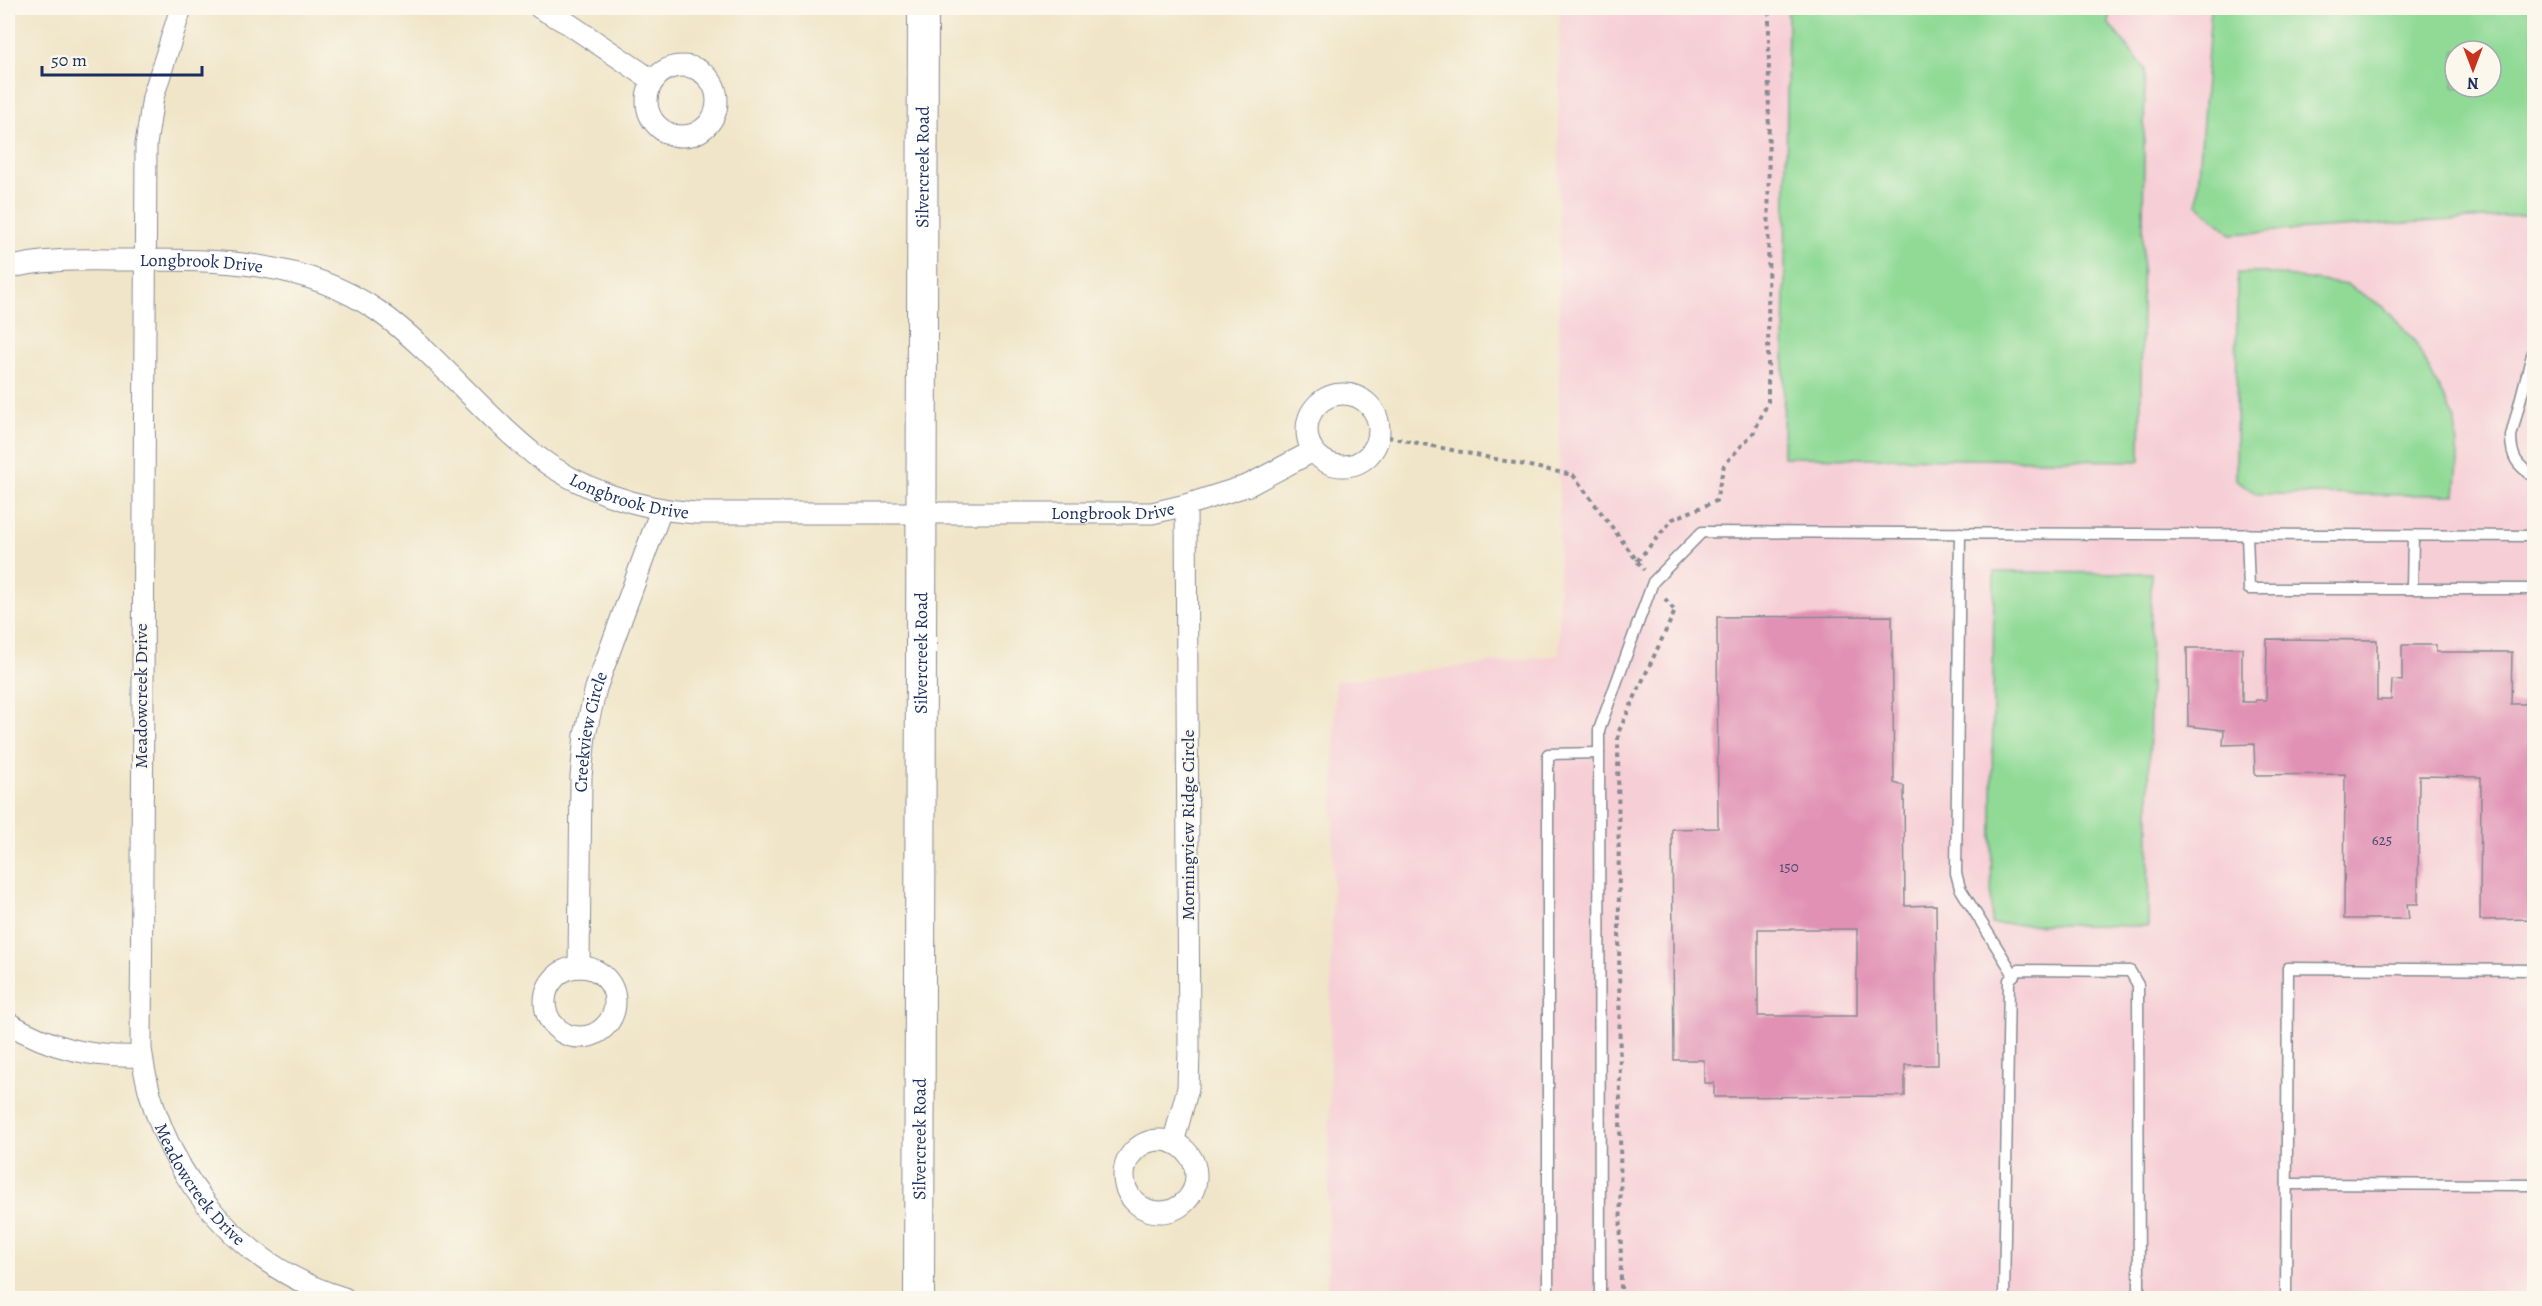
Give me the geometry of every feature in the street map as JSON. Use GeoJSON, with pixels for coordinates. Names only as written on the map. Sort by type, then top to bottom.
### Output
{"type":"FeatureCollection","features":[{"type":"Feature","properties":{"kind":"street","name":"Meadowcreek Drive"},"geometry":{"type":"LineString","coordinates":[[181,8],[153,97],[146,145],[139,1008],[141,1056],[160,1129],[181,1170],[205,1204],[233,1234],[269,1263],[300,1281],[344,1299]]}},
{"type":"Feature","properties":{"kind":"street"},"geometry":{"type":"LineString","coordinates":[[540,8],[569,24],[652,80]]}},
{"type":"Feature","properties":{"kind":"street","name":"Silvercreek Road"},"geometry":{"type":"LineString","coordinates":[[919,1299],[923,8]]}},
{"type":"Feature","properties":{"kind":"street","name":"Longbrook Drive"},"geometry":{"type":"LineString","coordinates":[[8,268],[55,260],[222,260],[263,264],[303,274],[341,290],[377,310],[409,336],[536,456],[576,480],[604,492],[661,510],[695,513],[1152,513],[1249,485],[1313,451]]}},
{"type":"Feature","properties":{"kind":"street","name":"Morningview Ridge Circle"},"geometry":{"type":"LineString","coordinates":[[1173,1143],[1188,1088],[1190,1050],[1186,505]]}},
{"type":"Feature","properties":{"kind":"street","name":"Creekview Circle"},"geometry":{"type":"LineString","coordinates":[[579,967],[580,777],[585,735],[596,688],[661,510]]}},
{"type":"Feature","properties":{"kind":"street"},"geometry":{"type":"LineString","coordinates":[[8,1023],[57,1047],[90,1055],[141,1056]]}},
{"type":"Feature","properties":{"kind":"lane"},"geometry":{"type":"LineString","coordinates":[[2535,347],[2511,436],[2511,451],[2519,466],[2535,476]]}},
{"type":"Feature","properties":{"kind":"lane"},"geometry":{"type":"LineString","coordinates":[[1600,1299],[1599,730],[1653,582],[1702,532],[2535,536]]}},
{"type":"Feature","properties":{"kind":"lane"},"geometry":{"type":"LineString","coordinates":[[1960,533],[1956,873],[1960,888],[2014,975]]}},
{"type":"Feature","properties":{"kind":"lane"},"geometry":{"type":"LineString","coordinates":[[2247,534],[2249,589],[2535,589]]}},
{"type":"Feature","properties":{"kind":"lane"},"geometry":{"type":"LineString","coordinates":[[2412,589],[2413,536]]}},
{"type":"Feature","properties":{"kind":"lane"},"geometry":{"type":"LineString","coordinates":[[1548,1299],[1548,754],[1599,753]]}},
{"type":"Feature","properties":{"kind":"lane"},"geometry":{"type":"LineString","coordinates":[[2286,1299],[2288,968],[2535,970]]}},
{"type":"Feature","properties":{"kind":"lane"},"geometry":{"type":"LineString","coordinates":[[2004,1299],[2009,980],[2019,970],[2130,971],[2138,985],[2139,1299]]}},
{"type":"Feature","properties":{"kind":"lane"},"geometry":{"type":"LineString","coordinates":[[2287,1184],[2535,1185]]}},
{"type":"Feature","properties":{"kind":"path"},"geometry":{"type":"LineString","coordinates":[[1637,561],[1673,519],[1716,501],[1724,465],[1754,432],[1768,402],[1769,8]]}},
{"type":"Feature","properties":{"kind":"shaded area"},"geometry":{"type":"Polygon","coordinates":[[[1559,8],[2534,8],[2534,1298],[1327,1298],[1335,681],[1559,655],[1559,8]]]}},
{"type":"Feature","properties":{"kind":"green space"},"geometry":{"type":"Polygon","coordinates":[[[1788,8],[2109,8],[2109,24],[2145,69],[2140,461],[1783,457],[1788,8]]]}},
{"type":"Feature","properties":{"kind":"green space"},"geometry":{"type":"Polygon","coordinates":[[[2211,8],[2534,8],[2534,215],[2231,234],[2197,204],[2211,8]]]}},
{"type":"Feature","properties":{"kind":"green space"},"geometry":{"type":"Polygon","coordinates":[[[2237,273],[2265,273],[2348,285],[2384,307],[2415,342],[2455,420],[2458,462],[2455,495],[2257,494],[2236,479],[2237,273]]]}},
{"type":"Feature","properties":{"kind":"green space"},"geometry":{"type":"Polygon","coordinates":[[[1994,572],[2151,573],[2148,926],[1991,924],[1994,572]]]}},
{"type":"Feature","properties":{"kind":"building"},"geometry":{"type":"Polygon","coordinates":[[[1892,616],[1894,783],[1904,786],[1905,906],[1936,905],[1938,1065],[1905,1065],[1905,1096],[1714,1097],[1714,1083],[1704,1083],[1704,1060],[1674,1060],[1672,829],[1718,828],[1717,617],[1892,616]],[[1758,929],[1758,1016],[1857,1016],[1857,929],[1758,929]]]}},
{"type":"Feature","properties":{"kind":"building"},"geometry":{"type":"Polygon","coordinates":[[[2267,639],[2377,640],[2377,700],[2391,700],[2392,680],[2402,681],[2402,645],[2436,645],[2436,652],[2512,652],[2511,704],[2525,704],[2527,683],[2534,682],[2534,919],[2480,920],[2481,777],[2419,776],[2418,904],[2407,904],[2409,919],[2344,919],[2345,774],[2255,775],[2254,744],[2223,745],[2224,730],[2188,726],[2187,648],[2242,648],[2242,702],[2255,702],[2266,700],[2267,639]]]}}]}
